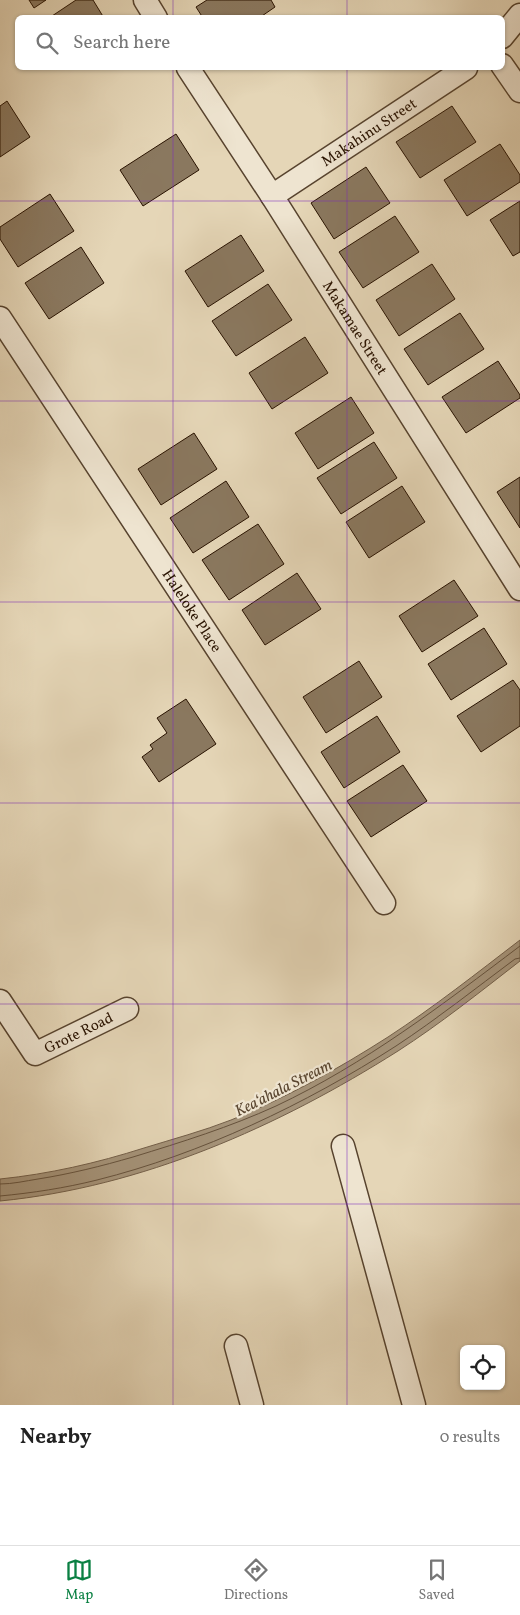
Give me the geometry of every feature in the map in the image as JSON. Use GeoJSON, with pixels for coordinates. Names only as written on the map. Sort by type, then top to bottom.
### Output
{"type":"FeatureCollection","features":[{"type":"Feature","properties":{"kind":"street"},"geometry":{"type":"LineString","coordinates":[[144,0],[154,15]]}},
{"type":"Feature","properties":{"kind":"street"},"geometry":{"type":"LineString","coordinates":[[505,33],[520,15]]}},
{"type":"Feature","properties":{"kind":"street"},"geometry":{"type":"LineString","coordinates":[[505,69],[520,91]]}},
{"type":"Feature","properties":{"kind":"street","name":"Makamae Street"},"geometry":{"type":"LineString","coordinates":[[189,70],[272,196],[520,589]]}},
{"type":"Feature","properties":{"kind":"street","name":"Makahinu Street"},"geometry":{"type":"LineString","coordinates":[[272,196],[463,70]]}},
{"type":"Feature","properties":{"kind":"street","name":"Haleloke Place"},"geometry":{"type":"LineString","coordinates":[[0,318],[384,903]]}},
{"type":"Feature","properties":{"kind":"street","name":"Grote Road"},"geometry":{"type":"LineString","coordinates":[[0,1001],[36,1054],[127,1009]]}},
{"type":"Feature","properties":{"kind":"street"},"geometry":{"type":"LineString","coordinates":[[343,1146],[414,1405]]}},
{"type":"Feature","properties":{"kind":"street"},"geometry":{"type":"LineString","coordinates":[[236,1346],[252,1405]]}},
{"type":"Feature","properties":{"kind":"water"},"geometry":{"type":"Polygon","coordinates":[[[520,940],[520,961],[475,996],[398,1051],[305,1105],[207,1149],[157,1167],[53,1194],[0,1201],[0,1179],[55,1171],[91,1163],[188,1135],[220,1124],[292,1093],[405,1026],[520,940]]]}},
{"type":"Feature","properties":{"kind":"building"},"geometry":{"type":"Polygon","coordinates":[[[29,0],[46,0],[34,8],[29,0]]]}},
{"type":"Feature","properties":{"kind":"building"},"geometry":{"type":"Polygon","coordinates":[[[76,0],[93,0],[102,15],[54,15],[76,0]]]}},
{"type":"Feature","properties":{"kind":"building"},"geometry":{"type":"Polygon","coordinates":[[[207,0],[271,0],[275,7],[263,15],[201,15],[196,7],[207,0]]]}},
{"type":"Feature","properties":{"kind":"building"},"geometry":{"type":"Polygon","coordinates":[[[7,101],[30,137],[0,157],[0,106],[7,101]]]}},
{"type":"Feature","properties":{"kind":"building"},"geometry":{"type":"Polygon","coordinates":[[[452,106],[476,142],[420,178],[396,142],[452,106]]]}},
{"type":"Feature","properties":{"kind":"building"},"geometry":{"type":"Polygon","coordinates":[[[176,134],[199,170],[143,206],[120,170],[176,134]]]}},
{"type":"Feature","properties":{"kind":"building"},"geometry":{"type":"Polygon","coordinates":[[[500,144],[520,175],[520,182],[467,216],[444,180],[500,144]]]}},
{"type":"Feature","properties":{"kind":"building"},"geometry":{"type":"Polygon","coordinates":[[[366,167],[390,203],[334,239],[311,203],[366,167]]]}},
{"type":"Feature","properties":{"kind":"building"},"geometry":{"type":"Polygon","coordinates":[[[50,194],[74,231],[18,267],[0,239],[0,227],[50,194]]]}},
{"type":"Feature","properties":{"kind":"building"},"geometry":{"type":"Polygon","coordinates":[[[520,201],[520,252],[513,256],[490,220],[520,201]]]}},
{"type":"Feature","properties":{"kind":"building"},"geometry":{"type":"Polygon","coordinates":[[[395,216],[419,252],[363,288],[339,252],[395,216]]]}},
{"type":"Feature","properties":{"kind":"building"},"geometry":{"type":"Polygon","coordinates":[[[241,235],[264,271],[208,307],[185,271],[241,235]]]}},
{"type":"Feature","properties":{"kind":"building"},"geometry":{"type":"Polygon","coordinates":[[[81,247],[104,283],[49,319],[25,283],[81,247]]]}},
{"type":"Feature","properties":{"kind":"building"},"geometry":{"type":"Polygon","coordinates":[[[432,264],[455,299],[399,336],[376,300],[432,264]]]}},
{"type":"Feature","properties":{"kind":"building"},"geometry":{"type":"Polygon","coordinates":[[[268,284],[292,320],[236,356],[212,321],[268,284]]]}},
{"type":"Feature","properties":{"kind":"building"},"geometry":{"type":"Polygon","coordinates":[[[460,313],[484,349],[428,385],[404,349],[460,313]]]}},
{"type":"Feature","properties":{"kind":"building"},"geometry":{"type":"Polygon","coordinates":[[[305,337],[328,373],[272,409],[249,373],[305,337]]]}},
{"type":"Feature","properties":{"kind":"building"},"geometry":{"type":"Polygon","coordinates":[[[498,361],[520,395],[520,398],[466,433],[442,397],[498,361]]]}},
{"type":"Feature","properties":{"kind":"building"},"geometry":{"type":"Polygon","coordinates":[[[351,397],[374,433],[318,469],[295,433],[351,397]]]}},
{"type":"Feature","properties":{"kind":"building"},"geometry":{"type":"Polygon","coordinates":[[[194,433],[217,469],[161,505],[138,469],[194,433]]]}},
{"type":"Feature","properties":{"kind":"building"},"geometry":{"type":"Polygon","coordinates":[[[374,442],[397,478],[341,514],[317,478],[374,442]]]}},
{"type":"Feature","properties":{"kind":"building"},"geometry":{"type":"Polygon","coordinates":[[[520,477],[520,528],[497,492],[520,477]]]}},
{"type":"Feature","properties":{"kind":"building"},"geometry":{"type":"Polygon","coordinates":[[[226,481],[249,517],[193,553],[170,518],[226,481]]]}},
{"type":"Feature","properties":{"kind":"building"},"geometry":{"type":"Polygon","coordinates":[[[402,486],[425,522],[369,558],[346,522],[402,486]]]}},
{"type":"Feature","properties":{"kind":"building"},"geometry":{"type":"Polygon","coordinates":[[[258,524],[284,564],[229,600],[202,560],[258,524]]]}},
{"type":"Feature","properties":{"kind":"building"},"geometry":{"type":"Polygon","coordinates":[[[297,573],[321,609],[265,645],[242,610],[297,573]]]}},
{"type":"Feature","properties":{"kind":"building"},"geometry":{"type":"Polygon","coordinates":[[[454,580],[478,616],[422,652],[399,616],[454,580]]]}},
{"type":"Feature","properties":{"kind":"building"},"geometry":{"type":"Polygon","coordinates":[[[484,628],[507,664],[451,700],[428,664],[484,628]]]}},
{"type":"Feature","properties":{"kind":"building"},"geometry":{"type":"Polygon","coordinates":[[[359,661],[382,697],[326,733],[303,697],[359,661]]]}},
{"type":"Feature","properties":{"kind":"building"},"geometry":{"type":"Polygon","coordinates":[[[513,680],[520,690],[520,726],[481,752],[457,716],[513,680]]]}},
{"type":"Feature","properties":{"kind":"building"},"geometry":{"type":"Polygon","coordinates":[[[186,699],[216,744],[159,782],[142,757],[153,749],[150,745],[167,733],[157,718],[186,699]]]}},
{"type":"Feature","properties":{"kind":"building"},"geometry":{"type":"Polygon","coordinates":[[[377,716],[400,752],[344,788],[321,752],[377,716]]]}},
{"type":"Feature","properties":{"kind":"building"},"geometry":{"type":"Polygon","coordinates":[[[403,765],[427,801],[371,837],[347,801],[403,765]]]}},
{"type":"Feature","properties":{"kind":"water label","name":"Keaʻahala Stream"},"geometry":{"type":"Point","coordinates":[283,1087]}}]}
